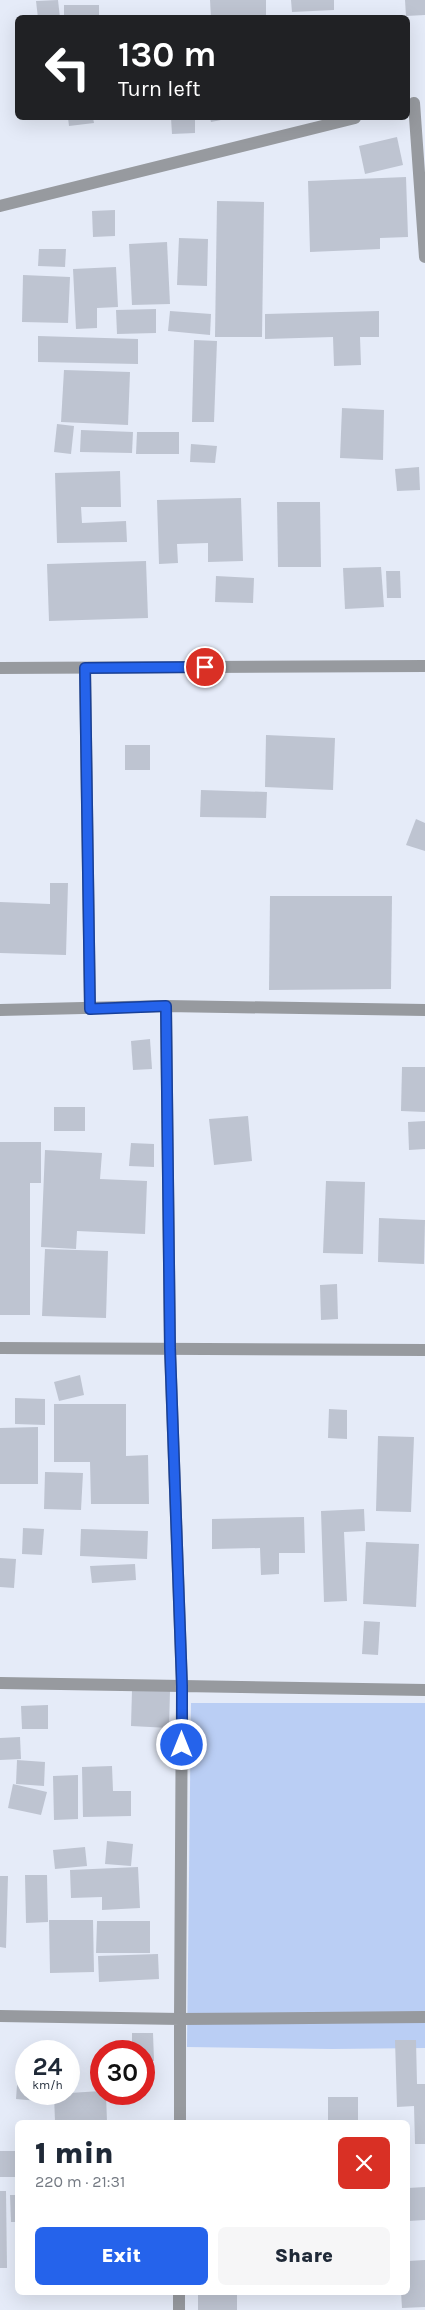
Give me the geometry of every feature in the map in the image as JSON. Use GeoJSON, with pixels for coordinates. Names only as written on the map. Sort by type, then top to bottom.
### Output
{"type":"FeatureCollection","features":[{"type":"Feature","properties":{"kind":"street"},"geometry":{"type":"LineString","coordinates":[[415,102],[425,257]]}},
{"type":"Feature","properties":{"kind":"street"},"geometry":{"type":"LineString","coordinates":[[0,206],[346,120]]}},
{"type":"Feature","properties":{"kind":"street"},"geometry":{"type":"LineString","coordinates":[[0,668],[425,666]]}},
{"type":"Feature","properties":{"kind":"street"},"geometry":{"type":"LineString","coordinates":[[85,668],[90,1009]]}},
{"type":"Feature","properties":{"kind":"street"},"geometry":{"type":"LineString","coordinates":[[166,1006],[170,1348],[182,1686],[180,2120]]}},
{"type":"Feature","properties":{"kind":"street"},"geometry":{"type":"LineString","coordinates":[[0,1010],[166,1006],[425,1010]]}},
{"type":"Feature","properties":{"kind":"street"},"geometry":{"type":"LineString","coordinates":[[0,1348],[425,1350]]}},
{"type":"Feature","properties":{"kind":"street"},"geometry":{"type":"LineString","coordinates":[[0,1682],[425,1690]]}},
{"type":"Feature","properties":{"kind":"street"},"geometry":{"type":"LineString","coordinates":[[0,2016],[180,2019],[425,2017]]}},
{"type":"Feature","properties":{"kind":"street"},"geometry":{"type":"LineString","coordinates":[[179,2295],[179,2310]]}},
{"type":"Feature","properties":{"kind":"shaded area"},"geometry":{"type":"Polygon","coordinates":[[[191,1703],[425,1703],[425,2048],[187,2047],[191,1703]]]}},
{"type":"Feature","properties":{"kind":"building"},"geometry":{"type":"Polygon","coordinates":[[[58,0],[60,15],[38,15],[36,1],[58,0]]]}},
{"type":"Feature","properties":{"kind":"building"},"geometry":{"type":"Polygon","coordinates":[[[210,0],[266,0],[266,15],[211,15],[210,0]]]}},
{"type":"Feature","properties":{"kind":"building"},"geometry":{"type":"Polygon","coordinates":[[[291,0],[334,0],[334,10],[292,12],[291,0]]]}},
{"type":"Feature","properties":{"kind":"building"},"geometry":{"type":"Polygon","coordinates":[[[405,0],[425,0],[425,15],[406,15],[405,0]]]}},
{"type":"Feature","properties":{"kind":"building"},"geometry":{"type":"Polygon","coordinates":[[[64,5],[99,5],[99,15],[64,15],[64,5]]]}},
{"type":"Feature","properties":{"kind":"building"},"geometry":{"type":"Polygon","coordinates":[[[68,120],[93,120],[94,123],[69,126],[68,120]]]}},
{"type":"Feature","properties":{"kind":"building"},"geometry":{"type":"Polygon","coordinates":[[[171,120],[195,120],[195,133],[172,134],[171,120]]]}},
{"type":"Feature","properties":{"kind":"building"},"geometry":{"type":"Polygon","coordinates":[[[397,137],[403,165],[365,174],[359,146],[397,137]]]}},
{"type":"Feature","properties":{"kind":"building"},"geometry":{"type":"Polygon","coordinates":[[[406,177],[408,237],[380,238],[380,249],[310,252],[308,181],[406,177]]]}},
{"type":"Feature","properties":{"kind":"building"},"geometry":{"type":"Polygon","coordinates":[[[217,201],[264,202],[262,337],[215,337],[217,201]]]}},
{"type":"Feature","properties":{"kind":"building"},"geometry":{"type":"Polygon","coordinates":[[[115,210],[115,236],[93,237],[92,211],[115,210]]]}},
{"type":"Feature","properties":{"kind":"building"},"geometry":{"type":"Polygon","coordinates":[[[179,238],[208,239],[207,286],[177,285],[179,238]]]}},
{"type":"Feature","properties":{"kind":"building"},"geometry":{"type":"Polygon","coordinates":[[[167,242],[170,304],[132,305],[129,244],[167,242]]]}},
{"type":"Feature","properties":{"kind":"building"},"geometry":{"type":"Polygon","coordinates":[[[39,249],[66,249],[65,267],[38,266],[39,249]]]}},
{"type":"Feature","properties":{"kind":"building"},"geometry":{"type":"Polygon","coordinates":[[[116,267],[118,307],[97,308],[97,328],[76,329],[73,269],[116,267]]]}},
{"type":"Feature","properties":{"kind":"building"},"geometry":{"type":"Polygon","coordinates":[[[23,275],[70,277],[68,323],[22,322],[23,275]]]}},
{"type":"Feature","properties":{"kind":"building"},"geometry":{"type":"Polygon","coordinates":[[[156,309],[156,333],[117,334],[116,310],[156,309]]]}},
{"type":"Feature","properties":{"kind":"building"},"geometry":{"type":"Polygon","coordinates":[[[170,311],[211,314],[210,335],[168,331],[170,311]]]}},
{"type":"Feature","properties":{"kind":"building"},"geometry":{"type":"Polygon","coordinates":[[[379,311],[379,337],[360,337],[361,365],[334,366],[333,337],[265,339],[265,314],[379,311]]]}},
{"type":"Feature","properties":{"kind":"building"},"geometry":{"type":"Polygon","coordinates":[[[38,336],[138,339],[138,364],[38,362],[38,336]]]}},
{"type":"Feature","properties":{"kind":"building"},"geometry":{"type":"Polygon","coordinates":[[[194,340],[217,341],[214,422],[192,422],[194,340]]]}},
{"type":"Feature","properties":{"kind":"building"},"geometry":{"type":"Polygon","coordinates":[[[64,370],[130,372],[128,425],[61,422],[64,370]]]}},
{"type":"Feature","properties":{"kind":"building"},"geometry":{"type":"Polygon","coordinates":[[[342,408],[384,410],[383,460],[340,458],[342,408]]]}},
{"type":"Feature","properties":{"kind":"building"},"geometry":{"type":"Polygon","coordinates":[[[57,424],[74,426],[71,454],[54,452],[57,424]]]}},
{"type":"Feature","properties":{"kind":"building"},"geometry":{"type":"Polygon","coordinates":[[[81,430],[133,432],[132,453],[80,452],[81,430]]]}},
{"type":"Feature","properties":{"kind":"building"},"geometry":{"type":"Polygon","coordinates":[[[137,432],[179,432],[179,454],[136,454],[137,432]]]}},
{"type":"Feature","properties":{"kind":"building"},"geometry":{"type":"Polygon","coordinates":[[[191,444],[217,446],[215,463],[190,462],[191,444]]]}},
{"type":"Feature","properties":{"kind":"building"},"geometry":{"type":"Polygon","coordinates":[[[419,467],[420,490],[397,491],[395,469],[419,467]]]}},
{"type":"Feature","properties":{"kind":"building"},"geometry":{"type":"Polygon","coordinates":[[[120,471],[121,507],[81,507],[82,523],[126,521],[127,542],[57,543],[55,473],[120,471]]]}},
{"type":"Feature","properties":{"kind":"building"},"geometry":{"type":"Polygon","coordinates":[[[241,498],[243,561],[208,562],[208,543],[177,544],[178,563],[159,564],[157,500],[241,498]]]}},
{"type":"Feature","properties":{"kind":"building"},"geometry":{"type":"Polygon","coordinates":[[[277,502],[320,502],[321,567],[278,567],[277,502]]]}},
{"type":"Feature","properties":{"kind":"building"},"geometry":{"type":"Polygon","coordinates":[[[146,561],[148,618],[49,621],[47,564],[146,561]]]}},
{"type":"Feature","properties":{"kind":"building"},"geometry":{"type":"Polygon","coordinates":[[[381,567],[384,607],[345,609],[343,568],[381,567]]]}},
{"type":"Feature","properties":{"kind":"building"},"geometry":{"type":"Polygon","coordinates":[[[386,571],[400,571],[401,598],[387,598],[386,571]]]}},
{"type":"Feature","properties":{"kind":"building"},"geometry":{"type":"Polygon","coordinates":[[[216,576],[254,578],[253,603],[215,602],[216,576]]]}},
{"type":"Feature","properties":{"kind":"building"},"geometry":{"type":"Polygon","coordinates":[[[266,735],[335,738],[333,790],[265,787],[266,735]]]}},
{"type":"Feature","properties":{"kind":"building"},"geometry":{"type":"Polygon","coordinates":[[[125,745],[150,745],[150,770],[125,770],[125,745]]]}},
{"type":"Feature","properties":{"kind":"building"},"geometry":{"type":"Polygon","coordinates":[[[201,790],[267,792],[266,818],[200,817],[201,790]]]}},
{"type":"Feature","properties":{"kind":"building"},"geometry":{"type":"Polygon","coordinates":[[[416,819],[425,823],[425,851],[406,845],[416,819]]]}},
{"type":"Feature","properties":{"kind":"building"},"geometry":{"type":"Polygon","coordinates":[[[50,883],[68,883],[66,955],[0,953],[0,902],[50,904],[50,883]]]}},
{"type":"Feature","properties":{"kind":"building"},"geometry":{"type":"Polygon","coordinates":[[[270,896],[392,896],[391,989],[269,990],[270,896]]]}},
{"type":"Feature","properties":{"kind":"building"},"geometry":{"type":"Polygon","coordinates":[[[150,1039],[152,1069],[133,1070],[131,1041],[150,1039]]]}},
{"type":"Feature","properties":{"kind":"building"},"geometry":{"type":"Polygon","coordinates":[[[402,1067],[425,1067],[425,1112],[401,1111],[402,1067]]]}},
{"type":"Feature","properties":{"kind":"building"},"geometry":{"type":"Polygon","coordinates":[[[54,1107],[85,1107],[85,1131],[54,1131],[54,1107]]]}},
{"type":"Feature","properties":{"kind":"building"},"geometry":{"type":"Polygon","coordinates":[[[248,1116],[252,1161],[214,1165],[209,1119],[248,1116]]]}},
{"type":"Feature","properties":{"kind":"building"},"geometry":{"type":"Polygon","coordinates":[[[425,1121],[425,1149],[409,1150],[408,1122],[425,1121]]]}},
{"type":"Feature","properties":{"kind":"building"},"geometry":{"type":"Polygon","coordinates":[[[0,1142],[41,1142],[41,1183],[30,1183],[30,1315],[0,1315],[0,1142]]]}},
{"type":"Feature","properties":{"kind":"building"},"geometry":{"type":"Polygon","coordinates":[[[131,1143],[154,1144],[154,1167],[129,1166],[131,1143]]]}},
{"type":"Feature","properties":{"kind":"building"},"geometry":{"type":"Polygon","coordinates":[[[45,1150],[102,1153],[100,1179],[147,1181],[145,1234],[77,1231],[76,1249],[41,1247],[45,1150]]]}},
{"type":"Feature","properties":{"kind":"building"},"geometry":{"type":"Polygon","coordinates":[[[326,1181],[365,1182],[363,1254],[323,1253],[326,1181]]]}},
{"type":"Feature","properties":{"kind":"building"},"geometry":{"type":"Polygon","coordinates":[[[379,1218],[425,1220],[424,1264],[378,1262],[379,1218]]]}},
{"type":"Feature","properties":{"kind":"building"},"geometry":{"type":"Polygon","coordinates":[[[45,1249],[108,1251],[106,1318],[42,1316],[45,1249]]]}},
{"type":"Feature","properties":{"kind":"building"},"geometry":{"type":"Polygon","coordinates":[[[337,1284],[338,1319],[321,1320],[320,1285],[337,1284]]]}},
{"type":"Feature","properties":{"kind":"building"},"geometry":{"type":"Polygon","coordinates":[[[80,1375],[84,1395],[59,1401],[54,1382],[80,1375]]]}},
{"type":"Feature","properties":{"kind":"building"},"geometry":{"type":"Polygon","coordinates":[[[15,1398],[45,1399],[45,1425],[15,1424],[15,1398]]]}},
{"type":"Feature","properties":{"kind":"building"},"geometry":{"type":"Polygon","coordinates":[[[54,1404],[126,1404],[126,1456],[148,1455],[149,1504],[91,1504],[90,1462],[54,1462],[54,1404]]]}},
{"type":"Feature","properties":{"kind":"building"},"geometry":{"type":"Polygon","coordinates":[[[329,1409],[347,1410],[347,1439],[328,1438],[329,1409]]]}},
{"type":"Feature","properties":{"kind":"building"},"geometry":{"type":"Polygon","coordinates":[[[38,1427],[38,1484],[0,1484],[0,1428],[38,1427]]]}},
{"type":"Feature","properties":{"kind":"building"},"geometry":{"type":"Polygon","coordinates":[[[378,1436],[414,1437],[411,1512],[376,1511],[378,1436]]]}},
{"type":"Feature","properties":{"kind":"building"},"geometry":{"type":"Polygon","coordinates":[[[45,1472],[83,1473],[81,1510],[44,1509],[45,1472]]]}},
{"type":"Feature","properties":{"kind":"building"},"geometry":{"type":"Polygon","coordinates":[[[364,1509],[365,1531],[344,1532],[347,1601],[324,1602],[321,1511],[364,1509]]]}},
{"type":"Feature","properties":{"kind":"building"},"geometry":{"type":"Polygon","coordinates":[[[304,1517],[305,1553],[279,1553],[279,1574],[261,1575],[260,1548],[212,1549],[212,1519],[304,1517]]]}},
{"type":"Feature","properties":{"kind":"building"},"geometry":{"type":"Polygon","coordinates":[[[23,1528],[44,1529],[42,1555],[22,1554],[23,1528]]]}},
{"type":"Feature","properties":{"kind":"building"},"geometry":{"type":"Polygon","coordinates":[[[81,1529],[148,1531],[147,1559],[80,1556],[81,1529]]]}},
{"type":"Feature","properties":{"kind":"building"},"geometry":{"type":"Polygon","coordinates":[[[366,1542],[419,1544],[416,1607],[363,1604],[366,1542]]]}},
{"type":"Feature","properties":{"kind":"building"},"geometry":{"type":"Polygon","coordinates":[[[0,1558],[16,1559],[14,1588],[0,1587],[0,1558]]]}},
{"type":"Feature","properties":{"kind":"building"},"geometry":{"type":"Polygon","coordinates":[[[135,1564],[136,1580],[92,1583],[90,1566],[135,1564]]]}},
{"type":"Feature","properties":{"kind":"building"},"geometry":{"type":"Polygon","coordinates":[[[364,1621],[380,1622],[378,1655],[362,1654],[364,1621]]]}},
{"type":"Feature","properties":{"kind":"building"},"geometry":{"type":"Polygon","coordinates":[[[132,1690],[170,1691],[169,1728],[131,1726],[132,1690]]]}},
{"type":"Feature","properties":{"kind":"building"},"geometry":{"type":"Polygon","coordinates":[[[48,1705],[48,1729],[22,1729],[21,1706],[48,1705]]]}},
{"type":"Feature","properties":{"kind":"building"},"geometry":{"type":"Polygon","coordinates":[[[20,1737],[21,1759],[0,1760],[0,1738],[20,1737]]]}},
{"type":"Feature","properties":{"kind":"building"},"geometry":{"type":"Polygon","coordinates":[[[17,1760],[45,1762],[44,1786],[16,1784],[17,1760]]]}},
{"type":"Feature","properties":{"kind":"building"},"geometry":{"type":"Polygon","coordinates":[[[112,1766],[113,1791],[131,1791],[131,1816],[83,1817],[82,1767],[112,1766]]]}},
{"type":"Feature","properties":{"kind":"building"},"geometry":{"type":"Polygon","coordinates":[[[78,1775],[78,1819],[54,1820],[53,1776],[78,1775]]]}},
{"type":"Feature","properties":{"kind":"building"},"geometry":{"type":"Polygon","coordinates":[[[13,1784],[47,1792],[41,1815],[8,1808],[13,1784]]]}},
{"type":"Feature","properties":{"kind":"building"},"geometry":{"type":"Polygon","coordinates":[[[107,1841],[133,1844],[131,1866],[105,1864],[107,1841]]]}},
{"type":"Feature","properties":{"kind":"building"},"geometry":{"type":"Polygon","coordinates":[[[85,1847],[87,1866],[55,1869],[53,1850],[85,1847]]]}},
{"type":"Feature","properties":{"kind":"building"},"geometry":{"type":"Polygon","coordinates":[[[138,1867],[140,1908],[102,1910],[102,1897],[71,1898],[70,1870],[138,1867]]]}},
{"type":"Feature","properties":{"kind":"building"},"geometry":{"type":"Polygon","coordinates":[[[25,1875],[47,1875],[48,1922],[26,1923],[25,1875]]]}},
{"type":"Feature","properties":{"kind":"building"},"geometry":{"type":"Polygon","coordinates":[[[0,1876],[8,1876],[6,1948],[0,1947],[0,1876]]]}},
{"type":"Feature","properties":{"kind":"building"},"geometry":{"type":"Polygon","coordinates":[[[49,1920],[93,1920],[94,1972],[50,1973],[49,1920]]]}},
{"type":"Feature","properties":{"kind":"building"},"geometry":{"type":"Polygon","coordinates":[[[97,1921],[150,1921],[150,1953],[96,1953],[97,1921]]]}},
{"type":"Feature","properties":{"kind":"building"},"geometry":{"type":"Polygon","coordinates":[[[158,1954],[159,1979],[99,1982],[98,1956],[158,1954]]]}},
{"type":"Feature","properties":{"kind":"building"},"geometry":{"type":"Polygon","coordinates":[[[132,2033],[153,2033],[153,2040],[132,2040],[132,2033]]]}},
{"type":"Feature","properties":{"kind":"building"},"geometry":{"type":"Polygon","coordinates":[[[395,2040],[416,2040],[417,2084],[425,2084],[425,2144],[415,2144],[414,2106],[397,2107],[395,2040]]]}},
{"type":"Feature","properties":{"kind":"building"},"geometry":{"type":"Polygon","coordinates":[[[80,2092],[90,2092],[90,2105],[106,2105],[107,2120],[55,2120],[54,2105],[80,2105],[80,2092]]]}},
{"type":"Feature","properties":{"kind":"building"},"geometry":{"type":"Polygon","coordinates":[[[328,2097],[358,2097],[358,2120],[328,2120],[328,2097]]]}},
{"type":"Feature","properties":{"kind":"building"},"geometry":{"type":"Polygon","coordinates":[[[0,2151],[15,2151],[15,2177],[0,2177],[0,2151]]]}},
{"type":"Feature","properties":{"kind":"building"},"geometry":{"type":"Polygon","coordinates":[[[425,2187],[425,2220],[410,2221],[410,2188],[425,2187]]]}},
{"type":"Feature","properties":{"kind":"building"},"geometry":{"type":"Polygon","coordinates":[[[0,2191],[6,2191],[7,2268],[0,2268],[0,2191]]]}},
{"type":"Feature","properties":{"kind":"building"},"geometry":{"type":"Polygon","coordinates":[[[10,2195],[15,2195],[15,2222],[11,2222],[10,2195]]]}},
{"type":"Feature","properties":{"kind":"building"},"geometry":{"type":"Polygon","coordinates":[[[425,2260],[425,2307],[402,2308],[401,2295],[410,2295],[410,2261],[425,2260]]]}},
{"type":"Feature","properties":{"kind":"building"},"geometry":{"type":"Polygon","coordinates":[[[198,2295],[237,2295],[237,2310],[198,2310],[198,2295]]]}},
{"type":"Feature","properties":{"kind":"route"},"geometry":{"type":"LineString","coordinates":[[182,1745],[182,1686],[170,1348],[166,1006],[90,1009],[85,668],[205,667]]}}]}
